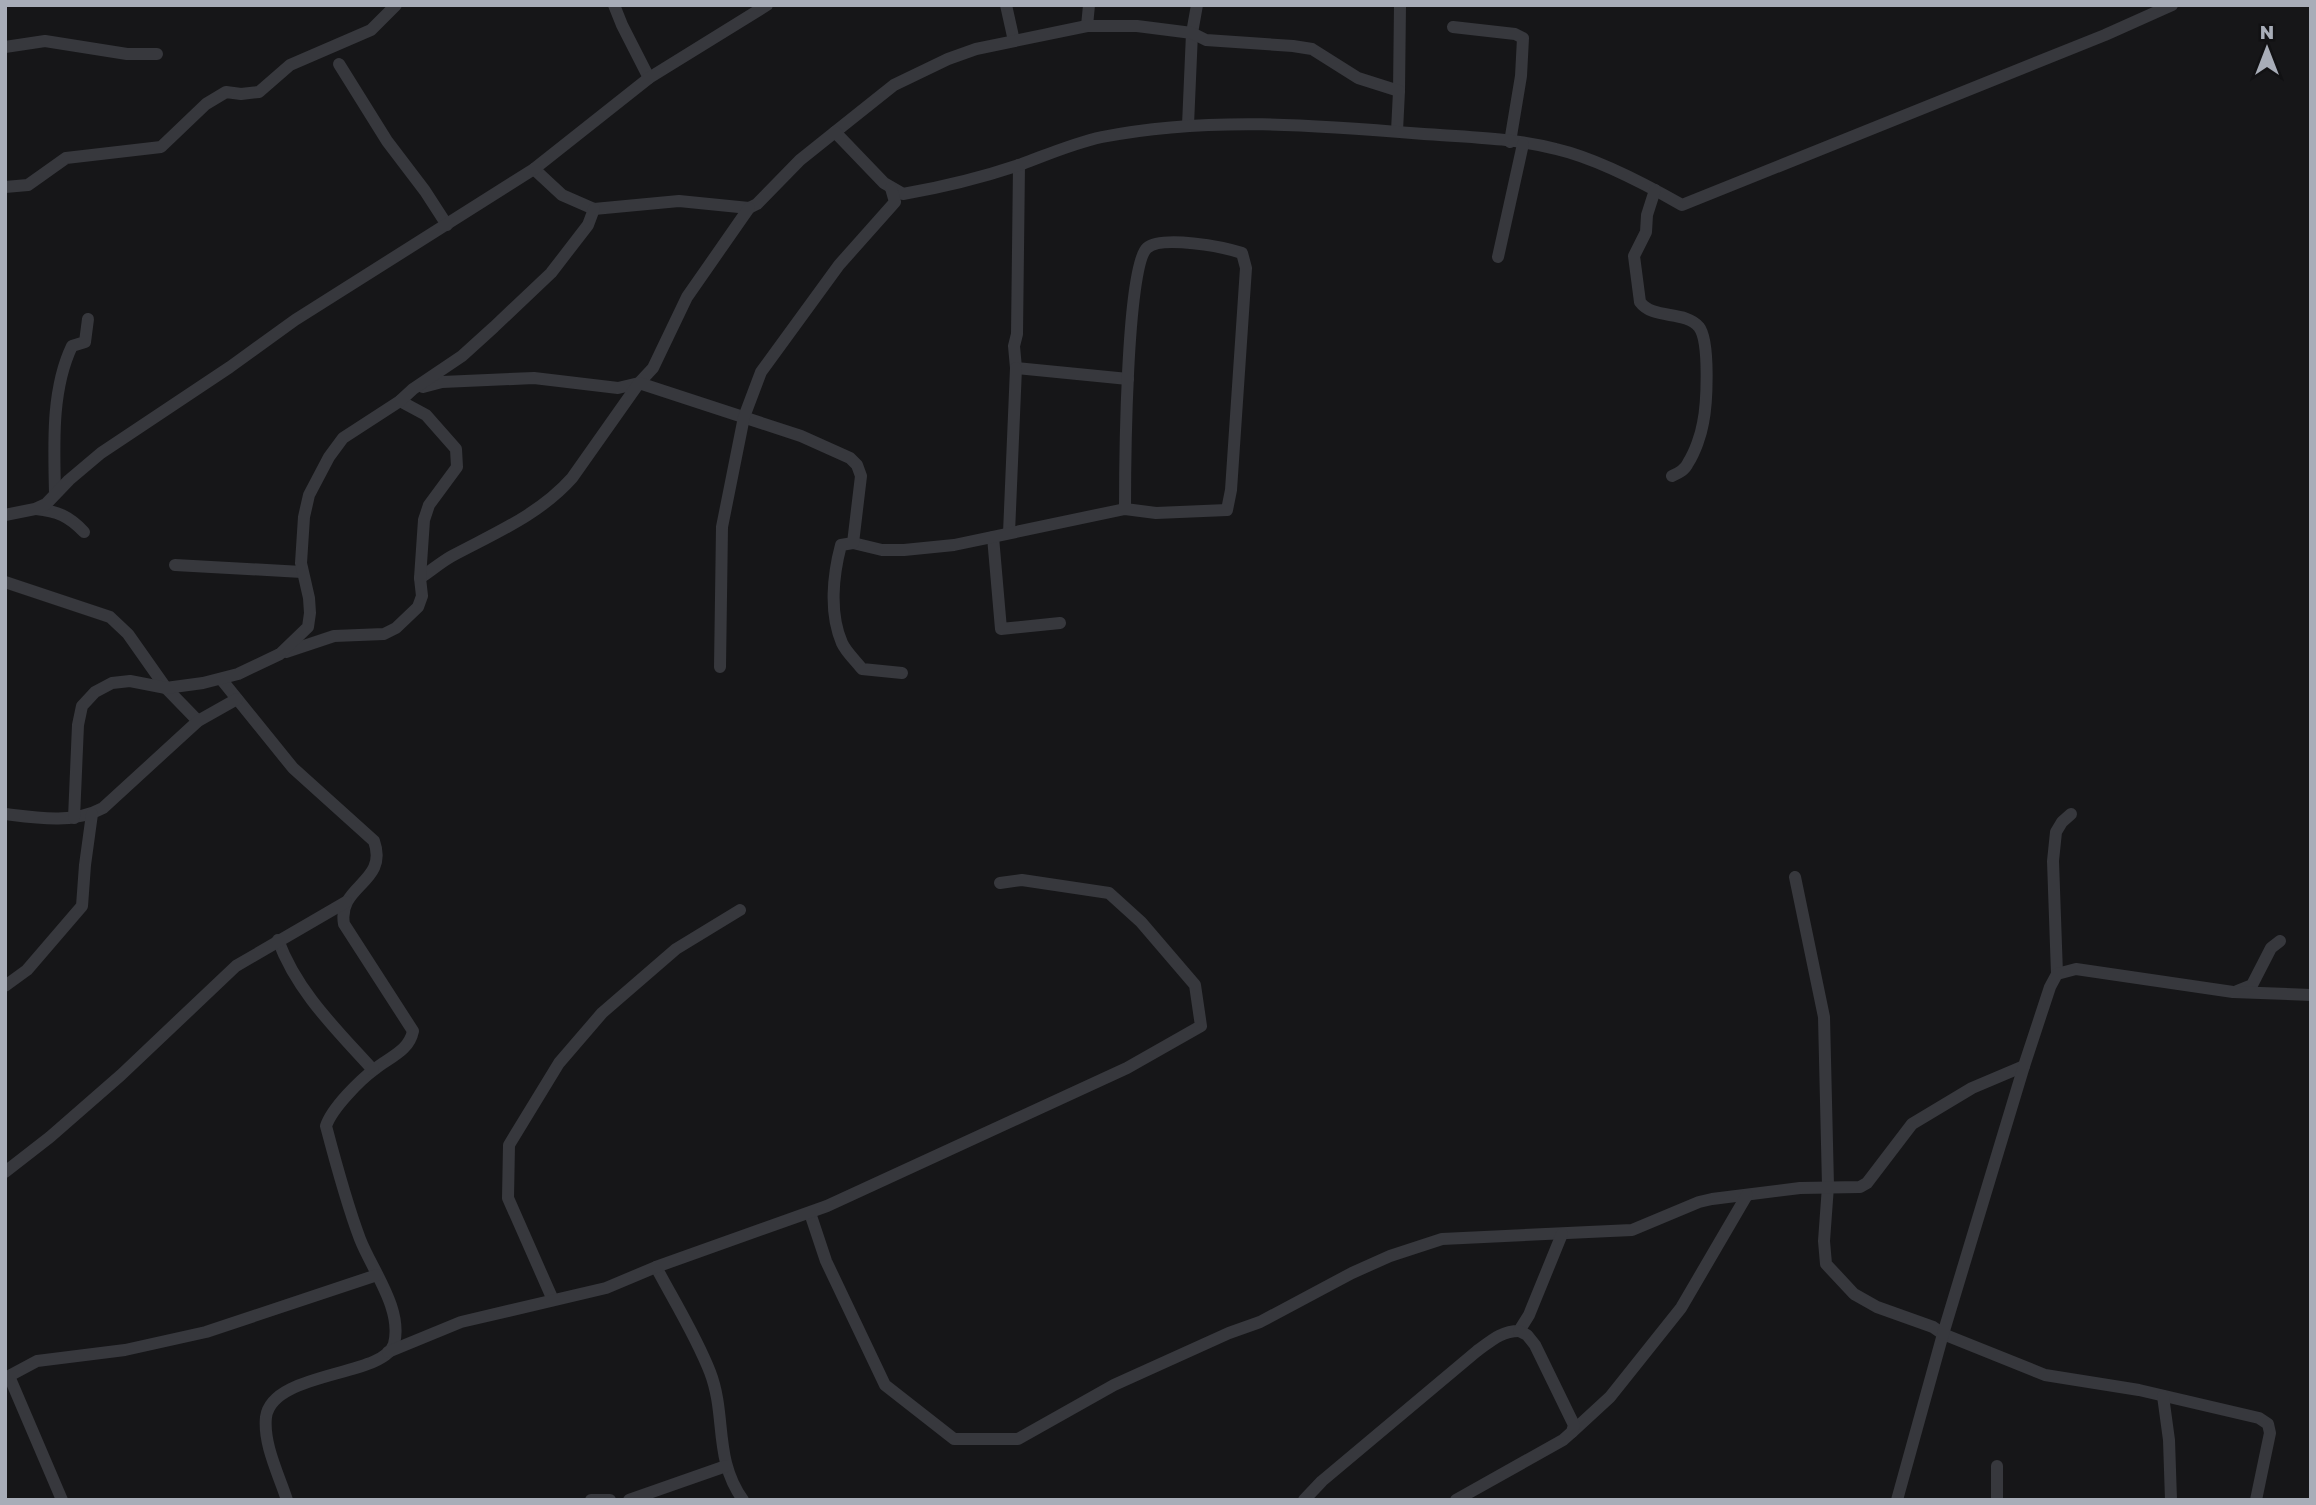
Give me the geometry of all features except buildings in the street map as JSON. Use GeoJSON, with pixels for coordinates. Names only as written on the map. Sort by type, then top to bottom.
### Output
{"type":"FeatureCollection","features":[{"type":"Feature","properties":{"kind":"street"},"geometry":{"type":"LineString","coordinates":[[5,187],[28,185],[65,158],[161,147],[206,104],[226,92],[259,92],[290,65],[371,30],[396,5]]}},
{"type":"Feature","properties":{"kind":"street"},"geometry":{"type":"LineString","coordinates":[[614,5],[649,78]]}},
{"type":"Feature","properties":{"kind":"street"},"geometry":{"type":"LineString","coordinates":[[1006,5],[1014,41]]}},
{"type":"Feature","properties":{"kind":"street"},"geometry":{"type":"LineString","coordinates":[[1087,26],[1089,5]]}},
{"type":"Feature","properties":{"kind":"street"},"geometry":{"type":"LineString","coordinates":[[1188,125],[1192,33],[1197,5]]}},
{"type":"Feature","properties":{"kind":"street"},"geometry":{"type":"LineString","coordinates":[[1397,131],[1400,5]]}},
{"type":"Feature","properties":{"kind":"street"},"geometry":{"type":"LineString","coordinates":[[835,132],[884,184],[904,194],[1019,165],[1075,143],[1188,125],[1282,125],[1397,131],[1517,143],[1568,153],[1682,205],[2105,35],[2172,5]]}},
{"type":"Feature","properties":{"kind":"street"},"geometry":{"type":"LineString","coordinates":[[5,516],[46,504],[101,453],[295,320],[534,169],[649,78],[760,7]]}},
{"type":"Feature","properties":{"kind":"street"},"geometry":{"type":"LineString","coordinates":[[421,578],[449,558],[514,525],[560,492],[639,383],[653,368],[687,298],[749,208],[757,204],[800,160],[876,98],[924,69],[976,49],[1087,26],[1137,26],[1192,33],[1206,40],[1312,49],[1358,78],[1399,91]]}},
{"type":"Feature","properties":{"kind":"street"},"geometry":{"type":"LineString","coordinates":[[1453,27],[1515,34],[1522,38],[1517,143],[1498,257]]}},
{"type":"Feature","properties":{"kind":"street"},"geometry":{"type":"LineString","coordinates":[[5,47],[45,41],[127,54],[157,54]]}},
{"type":"Feature","properties":{"kind":"street"},"geometry":{"type":"LineString","coordinates":[[339,64],[387,141],[447,225]]}},
{"type":"Feature","properties":{"kind":"street"},"geometry":{"type":"LineString","coordinates":[[1009,533],[1016,368],[1014,346],[1017,334],[1019,165]]}},
{"type":"Feature","properties":{"kind":"street"},"geometry":{"type":"LineString","coordinates":[[534,169],[562,195],[594,209],[679,201],[749,208]]}},
{"type":"Feature","properties":{"kind":"street"},"geometry":{"type":"LineString","coordinates":[[720,667],[722,527],[744,417],[761,372],[839,265],[895,202],[891,188]]}},
{"type":"Feature","properties":{"kind":"street"},"geometry":{"type":"LineString","coordinates":[[1654,190],[1647,215],[1646,233],[1634,256],[1640,302],[1649,309],[1690,320],[1698,326],[1703,334],[1707,374],[1703,424],[1688,463],[1672,476]]}},
{"type":"Feature","properties":{"kind":"street"},"geometry":{"type":"LineString","coordinates":[[280,654],[308,627],[309,598],[302,572],[304,517],[309,495],[318,475],[343,438],[462,356],[551,273],[588,225],[594,209]]}},
{"type":"Feature","properties":{"kind":"street"},"geometry":{"type":"LineString","coordinates":[[902,673],[862,669],[843,645],[835,618],[836,565],[841,545],[852,543],[882,550],[904,550],[954,545],[1125,509],[1156,513],[1227,510],[1231,490],[1247,268],[1242,253],[1229,249],[1161,243],[1150,246],[1140,258],[1128,379],[1125,509]]}},
{"type":"Feature","properties":{"kind":"street"},"geometry":{"type":"LineString","coordinates":[[55,494],[54,454],[61,368],[72,346],[85,342],[88,320]]}},
{"type":"Feature","properties":{"kind":"street"},"geometry":{"type":"LineString","coordinates":[[1016,368],[1128,379]]}},
{"type":"Feature","properties":{"kind":"street"},"geometry":{"type":"LineString","coordinates":[[412,389],[442,382],[534,378],[618,388],[639,383],[801,436],[850,458],[858,465],[861,475],[852,543]]}},
{"type":"Feature","properties":{"kind":"street"},"geometry":{"type":"LineString","coordinates":[[74,818],[78,725],[82,706],[95,692],[112,683],[130,681],[166,688],[220,679],[238,674],[280,654],[334,636],[384,634],[396,628],[418,607],[422,596],[424,520],[429,505],[457,467],[456,449],[426,415],[400,401]]}},
{"type":"Feature","properties":{"kind":"street"},"geometry":{"type":"LineString","coordinates":[[35,509],[65,515],[84,532]]}},
{"type":"Feature","properties":{"kind":"street"},"geometry":{"type":"LineString","coordinates":[[993,537],[1001,629],[1060,623]]}},
{"type":"Feature","properties":{"kind":"street"},"geometry":{"type":"LineString","coordinates":[[175,565],[302,572]]}},
{"type":"Feature","properties":{"kind":"street"},"geometry":{"type":"LineString","coordinates":[[5,582],[110,617],[128,634],[166,688],[198,721]]}},
{"type":"Feature","properties":{"kind":"street"},"geometry":{"type":"LineString","coordinates":[[5,1172],[121,1075],[236,966],[346,902],[375,870],[379,855],[374,841],[293,768],[220,679]]}},
{"type":"Feature","properties":{"kind":"street"},"geometry":{"type":"LineString","coordinates":[[5,814],[74,818],[92,814],[103,808],[198,721],[237,699]]}},
{"type":"Feature","properties":{"kind":"street"},"geometry":{"type":"LineString","coordinates":[[5,986],[27,970],[82,906],[92,814]]}},
{"type":"Feature","properties":{"kind":"street"},"geometry":{"type":"LineString","coordinates":[[1897,1500],[2024,1066],[2050,987],[2057,974],[2053,861],[2056,832],[2071,814]]}},
{"type":"Feature","properties":{"kind":"street"},"geometry":{"type":"LineString","coordinates":[[1795,877],[1824,1017],[1828,1186],[1824,1241],[1826,1264],[1854,1294],[1878,1307],[1933,1327],[1944,1334],[2045,1375],[2139,1390],[2259,1418],[2268,1424],[2270,1433],[2256,1500]]}},
{"type":"Feature","properties":{"kind":"street"},"geometry":{"type":"LineString","coordinates":[[287,1500],[268,1441],[266,1418],[269,1405],[284,1391],[371,1361],[461,1322],[606,1288],[656,1266],[810,1213],[1127,1068],[1201,1026],[1195,985],[1141,922],[1109,893],[1022,880],[1000,883]]}},
{"type":"Feature","properties":{"kind":"street"},"geometry":{"type":"LineString","coordinates":[[346,902],[342,912],[344,924],[413,1031],[406,1047],[373,1070],[332,1113],[326,1126],[359,1237],[388,1296],[395,1329],[393,1345],[388,1352]]}},
{"type":"Feature","properties":{"kind":"street"},"geometry":{"type":"LineString","coordinates":[[553,1300],[508,1198],[509,1146],[559,1063],[602,1013],[676,949],[740,910]]}},
{"type":"Feature","properties":{"kind":"street"},"geometry":{"type":"LineString","coordinates":[[278,940],[286,963],[323,1016],[373,1070]]}},
{"type":"Feature","properties":{"kind":"street"},"geometry":{"type":"LineString","coordinates":[[2233,992],[2252,985],[2266,955],[2280,941]]}},
{"type":"Feature","properties":{"kind":"street"},"geometry":{"type":"LineString","coordinates":[[2057,974],[2076,969],[2092,970],[2233,992],[2311,995]]}},
{"type":"Feature","properties":{"kind":"street"},"geometry":{"type":"LineString","coordinates":[[810,1213],[826,1261],[885,1385],[954,1439],[1018,1439],[1115,1385],[1229,1333],[1260,1322],[1352,1273],[1390,1256],[1442,1239],[1632,1230],[1699,1202],[1828,1186],[1860,1187],[1867,1183],[1912,1124],[1972,1088],[2024,1066]]}},
{"type":"Feature","properties":{"kind":"street"},"geometry":{"type":"LineString","coordinates":[[1456,1500],[1563,1440],[1610,1397],[1681,1308],[1747,1195]]}},
{"type":"Feature","properties":{"kind":"street"},"geometry":{"type":"LineString","coordinates":[[1519,1331],[1529,1315],[1562,1234]]}},
{"type":"Feature","properties":{"kind":"street"},"geometry":{"type":"LineString","coordinates":[[656,1266],[710,1373],[719,1412],[719,1429],[726,1466],[743,1500]]}},
{"type":"Feature","properties":{"kind":"street"},"geometry":{"type":"LineString","coordinates":[[62,1500],[9,1376],[37,1361],[125,1350],[206,1332],[377,1275]]}},
{"type":"Feature","properties":{"kind":"street"},"geometry":{"type":"LineString","coordinates":[[1304,1500],[1477,1351],[1508,1331],[1519,1331],[1527,1335],[1535,1345],[1571,1415],[1574,1425],[1572,1432]]}},
{"type":"Feature","properties":{"kind":"street"},"geometry":{"type":"LineString","coordinates":[[2163,1396],[2169,1440],[2171,1500]]}},
{"type":"Feature","properties":{"kind":"street"},"geometry":{"type":"LineString","coordinates":[[1997,1465],[1997,1500]]}},
{"type":"Feature","properties":{"kind":"street"},"geometry":{"type":"LineString","coordinates":[[628,1500],[726,1466]]}},
{"type":"Feature","properties":{"kind":"street"},"geometry":{"type":"LineString","coordinates":[[591,1500],[610,1500]]}}]}
